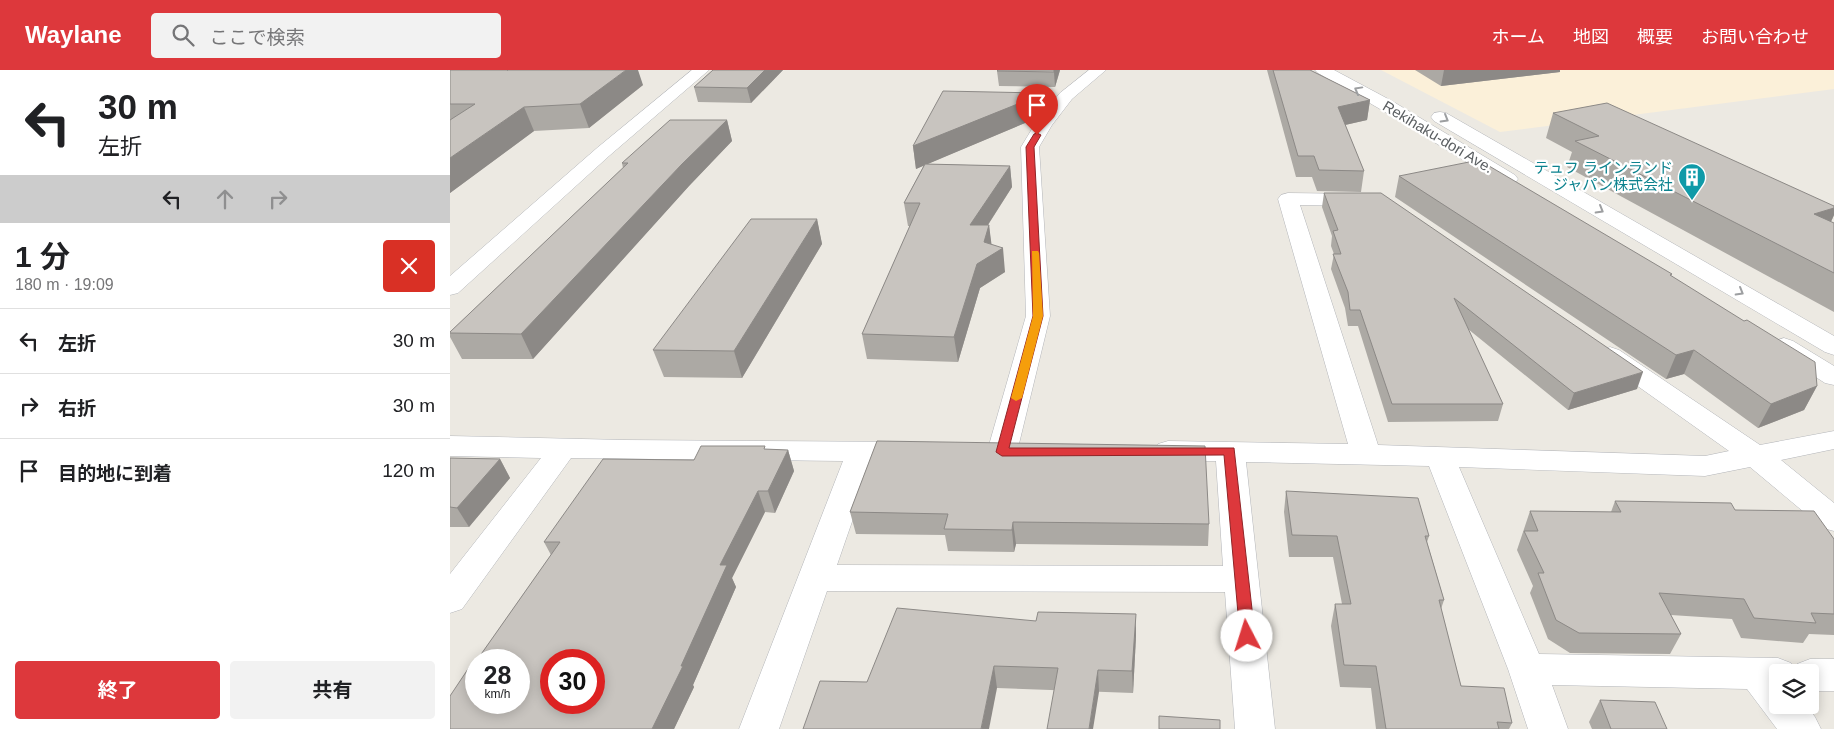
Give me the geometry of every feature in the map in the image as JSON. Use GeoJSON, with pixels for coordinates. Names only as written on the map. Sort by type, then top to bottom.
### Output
{"type":"FeatureCollection","features":[{"type":"Feature","properties":{"kind":"street"},"geometry":{"type":"LineString","coordinates":[[450,288],[603,152],[701,70]]}},
{"type":"Feature","properties":{"kind":"street"},"geometry":{"type":"LineString","coordinates":[[1032,452],[988,452],[1038,316],[1030,147],[1044,123],[1066,96],[1098,70]]}},
{"type":"Feature","properties":{"kind":"street","name":"Rekihaku-dori Ave."},"geometry":{"type":"LineString","coordinates":[[1322,70],[1386,105],[1521,187]]}},
{"type":"Feature","properties":{"kind":"street","name":"Rekihaku-dori Ave."},"geometry":{"type":"LineString","coordinates":[[1356,70],[1410,99],[1834,347]]}},
{"type":"Feature","properties":{"kind":"street"},"geometry":{"type":"LineString","coordinates":[[1366,454],[1288,199],[1384,200]]}},
{"type":"Feature","properties":{"kind":"street"},"geometry":{"type":"LineString","coordinates":[[1766,336],[1834,377]]}},
{"type":"Feature","properties":{"kind":"street"},"geometry":{"type":"LineString","coordinates":[[1595,346],[1757,457],[1834,520]]}},
{"type":"Feature","properties":{"kind":"street"},"geometry":{"type":"LineString","coordinates":[[1141,452],[1230,451],[1366,454],[1705,466],[1834,440]]}},
{"type":"Feature","properties":{"kind":"street"},"geometry":{"type":"LineString","coordinates":[[450,446],[562,449],[937,452]]}},
{"type":"Feature","properties":{"kind":"street"},"geometry":{"type":"LineString","coordinates":[[450,599],[562,449]]}},
{"type":"Feature","properties":{"kind":"street"},"geometry":{"type":"LineString","coordinates":[[1230,451],[1255,729]]}},
{"type":"Feature","properties":{"kind":"street"},"geometry":{"type":"LineString","coordinates":[[759,729],[862,452]]}},
{"type":"Feature","properties":{"kind":"street"},"geometry":{"type":"LineString","coordinates":[[1440,457],[1527,669],[1548,729]]}},
{"type":"Feature","properties":{"kind":"street"},"geometry":{"type":"LineString","coordinates":[[815,578],[1243,579]]}},
{"type":"Feature","properties":{"kind":"street"},"geometry":{"type":"LineString","coordinates":[[1527,669],[1769,683]]}},
{"type":"Feature","properties":{"kind":"street"},"geometry":{"type":"LineString","coordinates":[[1819,675],[1834,676]]}},
{"type":"Feature","properties":{"kind":"street"},"geometry":{"type":"LineString","coordinates":[[1789,714],[1801,729]]}},
{"type":"Feature","properties":{"kind":"shaded area"},"geometry":{"type":"Polygon","coordinates":[[[1381,70],[1834,70],[1834,89],[1500,132],[1381,70]]]}},
{"type":"Feature","properties":{"kind":"building"},"geometry":{"type":"Polygon","coordinates":[[[450,70],[626,70],[580,104],[524,107],[450,158],[450,120],[475,104],[450,104],[450,70]]]}},
{"type":"Feature","properties":{"kind":"building"},"geometry":{"type":"Polygon","coordinates":[[[713,70],[765,70],[747,88],[694,87],[713,70]]]}},
{"type":"Feature","properties":{"kind":"building"},"geometry":{"type":"Polygon","coordinates":[[[1054,70],[1054,72],[997,71],[1054,70]]]}},
{"type":"Feature","properties":{"kind":"building"},"geometry":{"type":"Polygon","coordinates":[[[1273,70],[1310,70],[1370,100],[1338,107],[1364,171],[1319,170],[1314,156],[1298,156],[1273,70]]]}},
{"type":"Feature","properties":{"kind":"building"},"geometry":{"type":"Polygon","coordinates":[[[943,91],[1039,93],[1035,97],[913,146],[943,91]]]}},
{"type":"Feature","properties":{"kind":"building"},"geometry":{"type":"Polygon","coordinates":[[[1607,103],[1834,206],[1834,208],[1814,214],[1834,223],[1834,273],[1575,141],[1599,136],[1553,113],[1607,103]]]}},
{"type":"Feature","properties":{"kind":"building"},"geometry":{"type":"Polygon","coordinates":[[[670,120],[727,120],[682,164],[521,334],[450,333],[628,163],[622,163],[670,120]]]}},
{"type":"Feature","properties":{"kind":"building"},"geometry":{"type":"Polygon","coordinates":[[[1479,160],[1672,274],[1670,275],[1744,321],[1747,320],[1815,362],[1817,386],[1771,404],[1694,350],[1676,355],[1399,176],[1479,160]]]}},
{"type":"Feature","properties":{"kind":"building"},"geometry":{"type":"Polygon","coordinates":[[[925,164],[1010,166],[970,225],[989,225],[984,242],[1003,248],[977,264],[954,337],[862,334],[920,203],[904,203],[925,164]]]}},
{"type":"Feature","properties":{"kind":"building"},"geometry":{"type":"Polygon","coordinates":[[[1324,193],[1381,193],[1643,372],[1574,393],[1454,298],[1503,404],[1392,404],[1360,310],[1350,310],[1348,292],[1333,254],[1341,254],[1333,231],[1338,230],[1324,193]]]}},
{"type":"Feature","properties":{"kind":"building"},"geometry":{"type":"Polygon","coordinates":[[[751,219],[817,219],[734,351],[653,350],[751,219]]]}},
{"type":"Feature","properties":{"kind":"building"},"geometry":{"type":"Polygon","coordinates":[[[877,441],[1205,446],[1209,524],[1013,522],[1012,530],[944,529],[948,514],[850,512],[877,441]]]}},
{"type":"Feature","properties":{"kind":"building"},"geometry":{"type":"Polygon","coordinates":[[[701,446],[765,446],[764,449],[788,450],[768,491],[758,491],[720,565],[727,565],[681,666],[683,666],[652,729],[450,729],[450,696],[465,674],[465,714],[530,714],[530,649],[485,649],[560,542],[544,542],[603,459],[694,460],[701,446]]]}},
{"type":"Feature","properties":{"kind":"building"},"geometry":{"type":"Polygon","coordinates":[[[450,458],[500,459],[457,508],[450,507],[450,458]]]}},
{"type":"Feature","properties":{"kind":"building"},"geometry":{"type":"Polygon","coordinates":[[[1286,491],[1418,498],[1429,536],[1425,536],[1444,600],[1439,600],[1461,686],[1504,688],[1512,723],[1497,722],[1499,729],[1386,729],[1376,666],[1344,665],[1335,604],[1351,604],[1337,536],[1292,535],[1286,491]]]}},
{"type":"Feature","properties":{"kind":"building"},"geometry":{"type":"Polygon","coordinates":[[[1615,501],[1731,503],[1735,510],[1814,511],[1834,539],[1834,614],[1811,613],[1816,623],[1754,618],[1744,599],[1659,593],[1681,634],[1579,633],[1556,620],[1538,573],[1544,573],[1524,531],[1538,531],[1530,511],[1621,512],[1615,501]]]}},
{"type":"Feature","properties":{"kind":"building"},"geometry":{"type":"Polygon","coordinates":[[[897,608],[1036,621],[1038,612],[1136,614],[1132,671],[1098,670],[1089,729],[1047,729],[1058,668],[994,666],[981,729],[803,729],[820,681],[867,682],[897,608]]]}},
{"type":"Feature","properties":{"kind":"building"},"geometry":{"type":"Polygon","coordinates":[[[1600,700],[1655,702],[1667,729],[1611,729],[1600,700]]]}},
{"type":"Feature","properties":{"kind":"building"},"geometry":{"type":"Polygon","coordinates":[[[1159,716],[1220,720],[1220,729],[1159,729],[1159,716]]]}},
{"type":"Feature","properties":{"kind":"slow traffic"},"geometry":{"type":"LineString","coordinates":[[1016,398],[1038,316],[1035,253]]}},
{"type":"Feature","properties":{"kind":"place","name":"テュフ ラインランド ジャパン株式会社"},"geometry":{"type":"Point","coordinates":[1692,201]}},
{"type":"Feature","properties":{"kind":"route"},"geometry":{"type":"LineString","coordinates":[[1037,135],[1030,147],[1038,316],[1002,452],[1230,451],[1247,636]]}}]}
